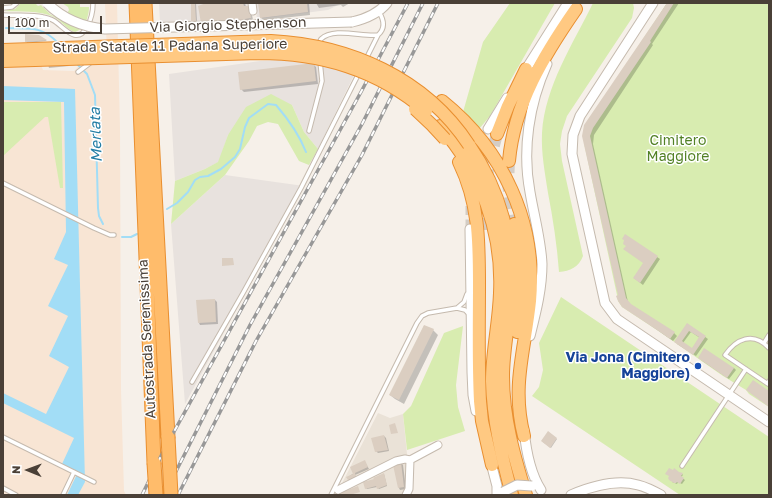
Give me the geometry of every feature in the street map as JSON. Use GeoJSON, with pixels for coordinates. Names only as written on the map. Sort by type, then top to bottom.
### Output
{"type":"FeatureCollection","features":[{"type":"Feature","properties":{"kind":"highway"},"geometry":{"type":"LineString","coordinates":[[133,3],[138,68]]}},
{"type":"Feature","properties":{"kind":"highway"},"geometry":{"type":"LineString","coordinates":[[136,3],[156,495]]}},
{"type":"Feature","properties":{"kind":"highway"},"geometry":{"type":"LineString","coordinates":[[145,3],[158,239]]}},
{"type":"Feature","properties":{"kind":"highway"},"geometry":{"type":"LineString","coordinates":[[153,3],[159,178],[158,239]]}},
{"type":"Feature","properties":{"kind":"highway"},"geometry":{"type":"LineString","coordinates":[[509,160],[516,123],[529,86],[574,5]]}},
{"type":"Feature","properties":{"kind":"highway","name":"Strada Statale 11 Padana Superiore"},"geometry":{"type":"LineString","coordinates":[[3,50],[271,41],[294,43],[320,47],[349,55],[361,66],[416,102],[448,134],[466,160],[478,182],[494,225],[498,248],[500,294],[493,360],[492,392],[494,414],[506,472],[503,494]]}},
{"type":"Feature","properties":{"kind":"highway","name":"Strada Statale 11 Padana Superiore"},"geometry":{"type":"LineString","coordinates":[[3,61],[270,53],[295,54],[361,66],[373,64],[404,80],[424,95],[451,121],[469,145],[485,171],[497,198],[504,222],[509,246],[511,289],[504,365],[504,397],[510,440],[528,492]]}},
{"type":"Feature","properties":{"kind":"highway"},"geometry":{"type":"LineString","coordinates":[[361,66],[385,65],[407,77],[442,101],[473,129],[493,157],[508,183],[522,218],[530,271],[530,301],[518,390],[519,413],[524,436]]}},
{"type":"Feature","properties":{"kind":"highway"},"geometry":{"type":"LineString","coordinates":[[361,66],[373,82],[408,103],[432,125],[445,139],[467,179],[474,205],[478,229],[480,401],[482,421],[492,465]]}},
{"type":"Feature","properties":{"kind":"highway"},"geometry":{"type":"LineString","coordinates":[[493,131],[508,106],[526,69]]}},
{"type":"Feature","properties":{"kind":"highway"},"geometry":{"type":"LineString","coordinates":[[514,224],[519,252],[521,290],[510,403],[513,426],[528,492]]}},
{"type":"Feature","properties":{"kind":"highway"},"geometry":{"type":"LineString","coordinates":[[486,230],[488,405],[492,426],[506,472]]}},
{"type":"Feature","properties":{"kind":"highway","name":"Autostrada Serenissima"},"geometry":{"type":"LineString","coordinates":[[158,239],[171,495]]}},
{"type":"Feature","properties":{"kind":"street","name":"Via Giorgio Stephenson"},"geometry":{"type":"LineString","coordinates":[[47,3],[60,15],[72,21],[94,28],[105,29],[352,22],[368,17],[379,11],[387,3]]}},
{"type":"Feature","properties":{"kind":"street"},"geometry":{"type":"LineString","coordinates":[[252,3],[253,11]]}},
{"type":"Feature","properties":{"kind":"street"},"geometry":{"type":"LineString","coordinates":[[645,15],[646,3]]}},
{"type":"Feature","properties":{"kind":"street"},"geometry":{"type":"LineString","coordinates":[[653,3],[580,116],[573,135],[572,154],[605,303],[617,320],[769,422]]}},
{"type":"Feature","properties":{"kind":"street"},"geometry":{"type":"LineString","coordinates":[[526,69],[574,5]]}},
{"type":"Feature","properties":{"kind":"street"},"geometry":{"type":"LineString","coordinates":[[545,493],[536,482],[532,470],[524,436],[522,402],[523,373],[527,349],[538,306],[542,275],[540,241],[528,179],[528,129],[536,92],[545,68],[574,5]]}},
{"type":"Feature","properties":{"kind":"street"},"geometry":{"type":"LineString","coordinates":[[470,228],[470,319],[473,395],[479,426],[492,465],[497,486],[503,494],[517,485],[528,492],[545,493]]}},
{"type":"Feature","properties":{"kind":"street"},"geometry":{"type":"LineString","coordinates":[[338,490],[396,461],[405,459],[410,460],[438,445]]}},
{"type":"Feature","properties":{"kind":"street"},"geometry":{"type":"LineString","coordinates":[[406,495],[409,489],[410,460]]}},
{"type":"Feature","properties":{"kind":"street"},"geometry":{"type":"LineString","coordinates":[[572,495],[599,486],[622,483],[638,485],[661,495]]}},
{"type":"Feature","properties":{"kind":"lane"},"geometry":{"type":"LineString","coordinates":[[5,8],[10,3]]}},
{"type":"Feature","properties":{"kind":"lane"},"geometry":{"type":"LineString","coordinates":[[5,8],[12,7],[17,3]]}},
{"type":"Feature","properties":{"kind":"lane"},"geometry":{"type":"LineString","coordinates":[[3,15],[44,17],[57,23],[68,33],[75,35],[80,34],[86,29],[93,10],[93,3]]}},
{"type":"Feature","properties":{"kind":"lane"},"geometry":{"type":"LineString","coordinates":[[192,382],[301,188],[361,66],[378,35],[383,30],[384,23],[379,11]]}},
{"type":"Feature","properties":{"kind":"lane"},"geometry":{"type":"LineString","coordinates":[[309,131],[322,81],[322,69],[318,52],[320,39],[328,35],[337,34],[378,35]]}},
{"type":"Feature","properties":{"kind":"lane"},"geometry":{"type":"LineString","coordinates":[[78,72],[86,64],[92,62],[111,62]]}},
{"type":"Feature","properties":{"kind":"lane"},"geometry":{"type":"LineString","coordinates":[[4,185],[79,221],[110,235],[114,235]]}},
{"type":"Feature","properties":{"kind":"lane"},"geometry":{"type":"LineString","coordinates":[[457,308],[466,299],[470,264]]}},
{"type":"Feature","properties":{"kind":"lane"},"geometry":{"type":"LineString","coordinates":[[331,495],[417,323],[422,316],[428,313],[457,308],[468,312],[470,319]]}},
{"type":"Feature","properties":{"kind":"lane"},"geometry":{"type":"LineString","coordinates":[[764,343],[769,335]]}},
{"type":"Feature","properties":{"kind":"lane"},"geometry":{"type":"LineString","coordinates":[[769,348],[764,343],[752,339],[744,339],[732,345],[725,355],[768,384],[769,381]]}},
{"type":"Feature","properties":{"kind":"lane"},"geometry":{"type":"LineString","coordinates":[[682,466],[746,370]]}},
{"type":"Feature","properties":{"kind":"lane"},"geometry":{"type":"LineString","coordinates":[[3,437],[94,482]]}},
{"type":"Feature","properties":{"kind":"lane"},"geometry":{"type":"LineString","coordinates":[[63,495],[74,472]]}},
{"type":"Feature","properties":{"kind":"lane"},"geometry":{"type":"LineString","coordinates":[[3,488],[16,495]]}},
{"type":"Feature","properties":{"kind":"shaded area"},"geometry":{"type":"Polygon","coordinates":[[[105,3],[117,3],[120,128],[121,390],[124,491],[126,495],[3,495],[3,64],[41,65],[43,70],[74,71],[83,62],[107,54],[105,3]]]}},
{"type":"Feature","properties":{"kind":"shaded area"},"geometry":{"type":"Polygon","coordinates":[[[159,3],[248,3],[251,21],[201,23],[160,22],[159,3]]]}},
{"type":"Feature","properties":{"kind":"shaded area"},"geometry":{"type":"Polygon","coordinates":[[[255,3],[342,3],[328,10],[257,19],[255,3]]]}},
{"type":"Feature","properties":{"kind":"shaded area"},"geometry":{"type":"Polygon","coordinates":[[[298,59],[355,73],[318,149],[304,132],[292,105],[228,135],[219,162],[175,181],[169,74],[260,61],[298,59]]]}},
{"type":"Feature","properties":{"kind":"shaded area"},"geometry":{"type":"Polygon","coordinates":[[[225,175],[304,186],[185,404],[171,224],[225,175]]]}},
{"type":"Feature","properties":{"kind":"shaded area"},"geometry":{"type":"Polygon","coordinates":[[[378,413],[390,418],[403,414],[407,454],[405,493],[396,495],[336,495],[378,413]]]}},
{"type":"Feature","properties":{"kind":"green space"},"geometry":{"type":"Polygon","coordinates":[[[21,3],[35,3],[38,6],[41,5],[51,15],[60,18],[66,15],[69,10],[68,7],[62,3],[80,3],[80,7],[89,7],[89,9],[84,26],[75,32],[54,17],[48,15],[36,12],[3,11],[15,9],[21,3]]]}},
{"type":"Feature","properties":{"kind":"green space"},"geometry":{"type":"Polygon","coordinates":[[[510,3],[555,3],[490,116],[479,129],[463,112],[483,42],[510,3]]]}},
{"type":"Feature","properties":{"kind":"green space"},"geometry":{"type":"Polygon","coordinates":[[[593,3],[633,3],[634,8],[632,18],[567,116],[562,131],[560,144],[562,161],[583,256],[574,268],[559,272],[555,232],[542,148],[544,116],[554,82],[593,3]]]}},
{"type":"Feature","properties":{"kind":"green space","name":"Cimitero Maggiore"},"geometry":{"type":"Polygon","coordinates":[[[667,3],[769,3],[769,407],[622,307],[618,301],[584,143],[587,123],[667,3]]]}},
{"type":"Feature","properties":{"kind":"green space"},"geometry":{"type":"Polygon","coordinates":[[[271,94],[292,105],[304,132],[318,149],[309,165],[299,161],[278,124],[268,122],[257,126],[249,141],[225,175],[171,224],[175,181],[218,162],[228,135],[246,107],[271,94]]]}},
{"type":"Feature","properties":{"kind":"green space"},"geometry":{"type":"Polygon","coordinates":[[[3,102],[61,102],[63,188],[60,188],[48,117],[45,117],[3,156],[3,102]]]}},
{"type":"Feature","properties":{"kind":"green space"},"geometry":{"type":"Polygon","coordinates":[[[561,297],[769,437],[769,495],[680,495],[532,396],[539,387],[543,370],[539,343],[561,297]]]}},
{"type":"Feature","properties":{"kind":"green space"},"geometry":{"type":"Polygon","coordinates":[[[463,326],[456,385],[458,407],[465,431],[407,450],[403,414],[411,406],[444,333],[463,326]]]}},
{"type":"Feature","properties":{"kind":"water"},"geometry":{"type":"Polygon","coordinates":[[[3,86],[75,89],[85,482],[78,495],[67,495],[78,472],[62,464],[74,438],[3,403],[3,393],[46,414],[69,367],[49,356],[68,316],[48,306],[68,265],[54,259],[66,232],[64,102],[3,100],[3,86]]]}},
{"type":"Feature","properties":{"kind":"building"},"geometry":{"type":"Polygon","coordinates":[[[191,3],[195,3],[196,21],[191,21],[191,3]]]}},
{"type":"Feature","properties":{"kind":"building"},"geometry":{"type":"Polygon","coordinates":[[[206,3],[243,3],[244,6],[249,6],[251,18],[245,19],[245,21],[201,23],[198,6],[206,3]]]}},
{"type":"Feature","properties":{"kind":"building"},"geometry":{"type":"Polygon","coordinates":[[[258,3],[307,3],[308,12],[260,18],[258,3]]]}},
{"type":"Feature","properties":{"kind":"building"},"geometry":{"type":"Polygon","coordinates":[[[667,3],[674,3],[650,41],[651,42],[593,128],[590,136],[626,298],[631,304],[675,332],[670,339],[622,307],[618,301],[616,296],[618,295],[582,136],[584,125],[667,3]]]}},
{"type":"Feature","properties":{"kind":"building"},"geometry":{"type":"Polygon","coordinates":[[[25,34],[39,35],[47,40],[25,42],[25,34]]]}},
{"type":"Feature","properties":{"kind":"building"},"geometry":{"type":"Polygon","coordinates":[[[314,63],[316,81],[240,90],[238,72],[314,63]]]}},
{"type":"Feature","properties":{"kind":"building"},"geometry":{"type":"Polygon","coordinates":[[[625,234],[658,256],[640,283],[633,278],[643,263],[623,249],[626,246],[623,244],[624,240],[622,239],[625,234]]]}},
{"type":"Feature","properties":{"kind":"building"},"geometry":{"type":"Polygon","coordinates":[[[222,258],[233,258],[234,265],[222,266],[222,258]]]}},
{"type":"Feature","properties":{"kind":"building"},"geometry":{"type":"Polygon","coordinates":[[[215,299],[216,322],[198,323],[196,300],[215,299]]]}},
{"type":"Feature","properties":{"kind":"building"},"geometry":{"type":"Polygon","coordinates":[[[687,323],[706,336],[693,355],[674,342],[687,323]],[[689,331],[682,341],[692,348],[699,337],[689,331]]]}},
{"type":"Feature","properties":{"kind":"building"},"geometry":{"type":"Polygon","coordinates":[[[424,325],[434,329],[399,400],[389,395],[424,325]]]}},
{"type":"Feature","properties":{"kind":"building"},"geometry":{"type":"Polygon","coordinates":[[[704,348],[734,368],[727,378],[698,358],[704,348]]]}},
{"type":"Feature","properties":{"kind":"building"},"geometry":{"type":"Polygon","coordinates":[[[753,380],[769,391],[769,407],[746,390],[753,380]]]}},
{"type":"Feature","properties":{"kind":"building"},"geometry":{"type":"Polygon","coordinates":[[[395,423],[398,433],[391,434],[389,425],[395,423]]]}},
{"type":"Feature","properties":{"kind":"building"},"geometry":{"type":"Polygon","coordinates":[[[548,431],[557,438],[550,448],[541,441],[548,431]]]}},
{"type":"Feature","properties":{"kind":"building"},"geometry":{"type":"Polygon","coordinates":[[[384,435],[388,450],[375,452],[371,438],[384,435]]]}},
{"type":"Feature","properties":{"kind":"building"},"geometry":{"type":"Polygon","coordinates":[[[365,460],[368,467],[355,473],[356,477],[348,480],[346,477],[353,474],[350,467],[365,460]]]}},
{"type":"Feature","properties":{"kind":"building"},"geometry":{"type":"Polygon","coordinates":[[[401,462],[404,487],[398,488],[393,465],[401,462]]]}},
{"type":"Feature","properties":{"kind":"building"},"geometry":{"type":"Polygon","coordinates":[[[669,468],[673,470],[674,468],[683,473],[681,476],[684,478],[680,484],[669,480],[669,476],[665,474],[669,468]]]}},
{"type":"Feature","properties":{"kind":"building"},"geometry":{"type":"Polygon","coordinates":[[[384,473],[387,485],[377,489],[376,486],[365,489],[363,482],[374,479],[373,478],[384,473]]]}},
{"type":"Feature","properties":{"kind":"building"},"geometry":{"type":"Polygon","coordinates":[[[358,486],[360,492],[350,495],[340,495],[340,493],[358,486]]]}},
{"type":"Feature","properties":{"kind":"waterway","name":"Merlata"},"geometry":{"type":"LineString","coordinates":[[6,28],[34,29],[46,33],[58,43]]}},
{"type":"Feature","properties":{"kind":"waterway","name":"Merlata"},"geometry":{"type":"LineString","coordinates":[[77,64],[87,74],[95,95],[98,208],[99,216],[103,224]]}},
{"type":"Feature","properties":{"kind":"waterway","name":"Merlata"},"geometry":{"type":"LineString","coordinates":[[167,209],[177,203],[188,192],[195,180],[200,177],[208,176],[221,169],[235,157],[240,149],[245,127],[249,118],[268,104],[276,105],[285,116],[297,133],[306,152]]}},
{"type":"Feature","properties":{"kind":"waterway","name":"Merlata"},"geometry":{"type":"LineString","coordinates":[[122,237],[131,237],[137,234]]}},
{"type":"Feature","properties":{"kind":"tunnel"},"geometry":{"type":"LineString","coordinates":[[487,181],[488,168],[497,134]]}},
{"type":"Feature","properties":{"kind":"tunnel"},"geometry":{"type":"LineString","coordinates":[[509,161],[508,184],[514,224]]}},
{"type":"Feature","properties":{"kind":"tunnel"},"geometry":{"type":"LineString","coordinates":[[470,206],[470,229]]}},
{"type":"Feature","properties":{"kind":"tunnel"},"geometry":{"type":"LineString","coordinates":[[486,206],[486,230]]}},
{"type":"Feature","properties":{"kind":"railway"},"geometry":{"type":"LineString","coordinates":[[142,495],[165,448],[361,92],[408,3]]}},
{"type":"Feature","properties":{"kind":"railway"},"geometry":{"type":"LineString","coordinates":[[164,495],[250,325],[362,124],[423,3]]}},
{"type":"Feature","properties":{"kind":"railway"},"geometry":{"type":"LineString","coordinates":[[178,495],[256,341],[362,155],[438,3]]}},
{"type":"Feature","properties":{"kind":"place","name":"Via Jona (Cimitero Maggiore)"},"geometry":{"type":"Point","coordinates":[698,366]}}]}
